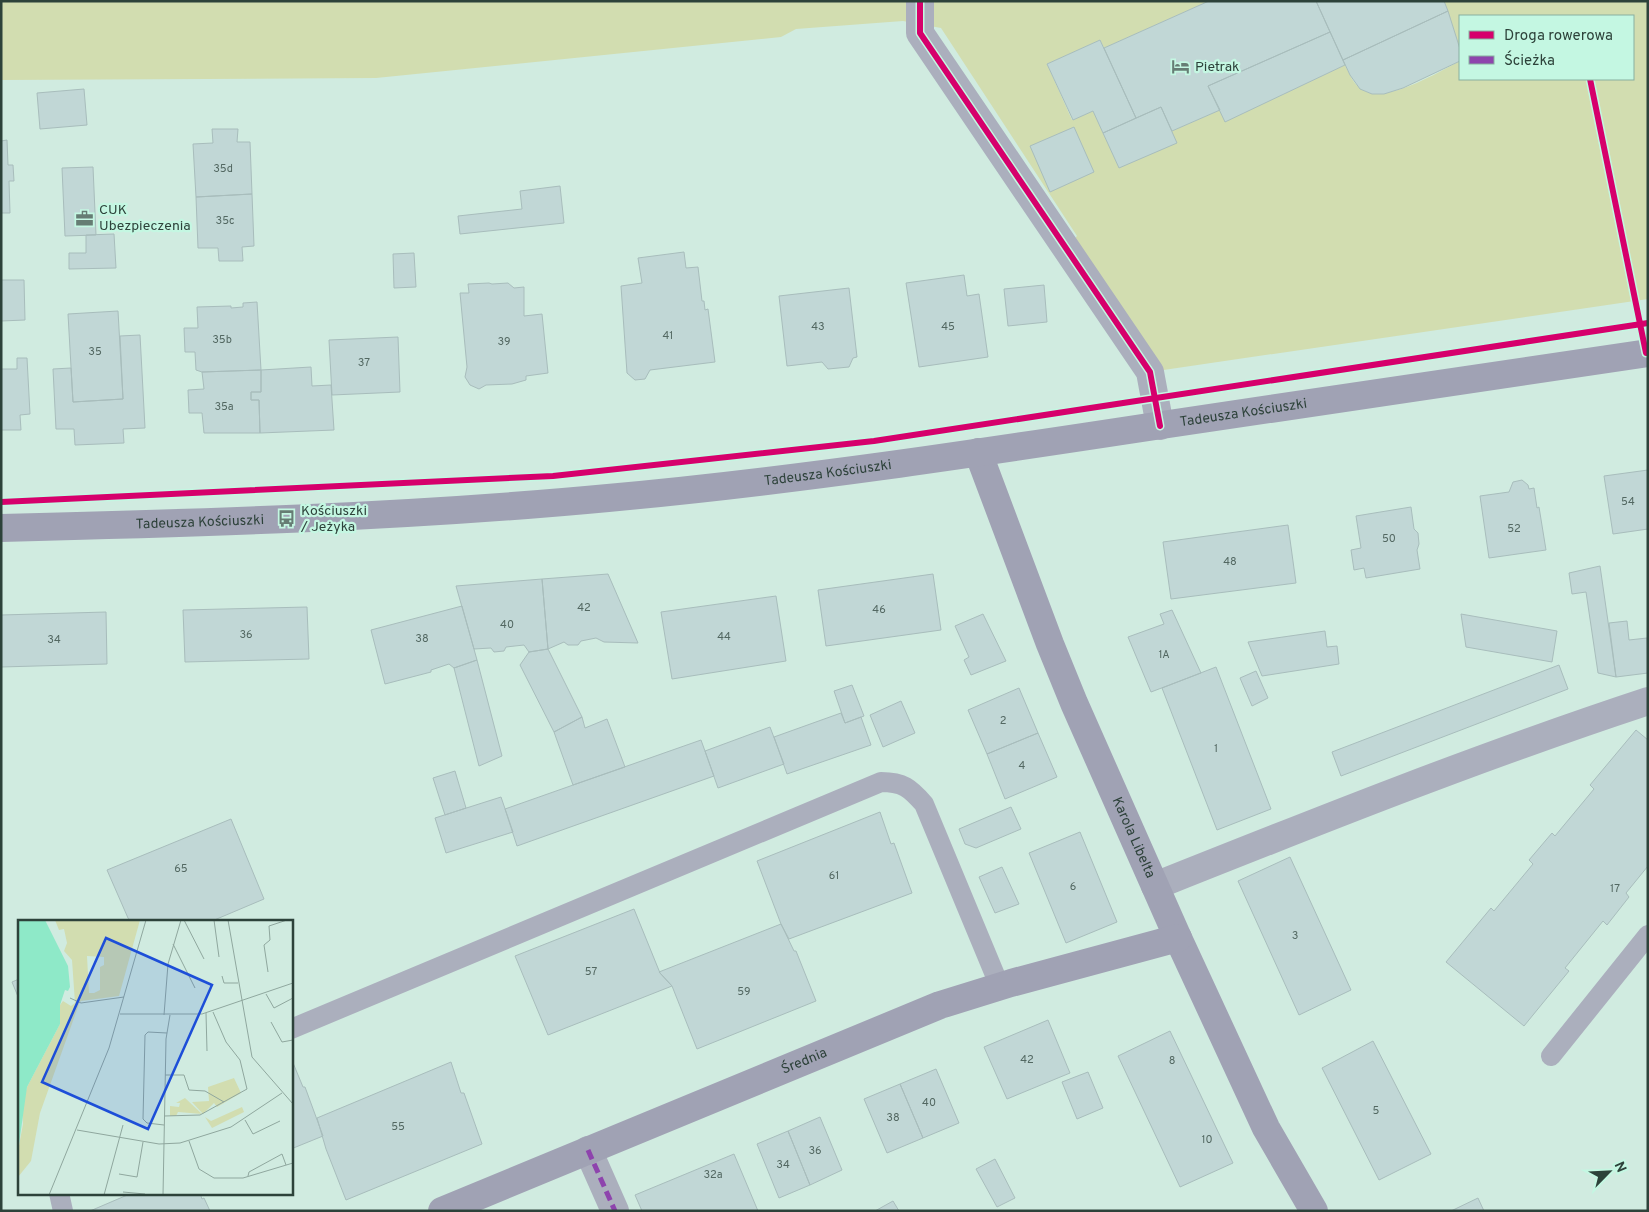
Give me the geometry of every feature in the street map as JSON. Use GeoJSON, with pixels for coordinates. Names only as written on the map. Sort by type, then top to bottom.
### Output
{"type":"FeatureCollection","features":[{"type":"Feature","properties":{"kind":"main road","name":"Tadeusza Kościuszki"},"geometry":{"type":"LineString","coordinates":[[1,528],[183,524],[325,517],[588,500],[777,480],[1160,426],[1648,353]]}},
{"type":"Feature","properties":{"kind":"main road","name":"Karola Libelta"},"geometry":{"type":"LineString","coordinates":[[978,452],[1074,703],[1178,938],[1266,1128],[1314,1211]]}},
{"type":"Feature","properties":{"kind":"main road","name":"Średnia"},"geometry":{"type":"LineString","coordinates":[[442,1211],[940,1005],[1000,986],[1178,938]]}},
{"type":"Feature","properties":{"kind":"street"},"geometry":{"type":"LineString","coordinates":[[920,1],[920,33],[1150,372],[1160,426]]}},
{"type":"Feature","properties":{"kind":"street"},"geometry":{"type":"LineString","coordinates":[[1155,886],[1372,800],[1559,730],[1648,701]]}},
{"type":"Feature","properties":{"kind":"street"},"geometry":{"type":"LineString","coordinates":[[588,1150],[615,1211]]}},
{"type":"Feature","properties":{"kind":"lane"},"geometry":{"type":"LineString","coordinates":[[292,1029],[881,782],[895,782],[912,789],[924,804],[1000,986]]}},
{"type":"Feature","properties":{"kind":"lane"},"geometry":{"type":"LineString","coordinates":[[1551,1056],[1648,936]]}},
{"type":"Feature","properties":{"kind":"lane"},"geometry":{"type":"LineString","coordinates":[[59,1194],[63,1211]]}},
{"type":"Feature","properties":{"kind":"green space"},"geometry":{"type":"Polygon","coordinates":[[[1,1],[1209,1],[1104,48],[1100,40],[1047,64],[1072,120],[1093,111],[1119,167],[1172,131],[1220,110],[1225,121],[1345,65],[1353,81],[1360,88],[1370,93],[1396,91],[1459,62],[1459,80],[1634,80],[1634,15],[1459,15],[1459,46],[1444,1],[1648,1],[1648,299],[1150,372],[1066,248],[1077,236],[941,28],[903,21],[796,29],[781,37],[376,78],[1,80],[1,1]]]}},
{"type":"Feature","properties":{"kind":"building","name":"Pietrak"},"geometry":{"type":"Polygon","coordinates":[[[1209,1],[1316,1],[1330,32],[1208,86],[1220,110],[1172,131],[1161,107],[1136,118],[1104,48],[1209,1]]]}},
{"type":"Feature","properties":{"kind":"building"},"geometry":{"type":"Polygon","coordinates":[[[1316,1],[1444,1],[1448,11],[1343,60],[1316,1]]]}},
{"type":"Feature","properties":{"kind":"building"},"geometry":{"type":"Polygon","coordinates":[[[1448,11],[1459,46],[1459,61],[1403,88],[1384,94],[1372,94],[1360,89],[1350,75],[1343,60],[1448,11]]]}},
{"type":"Feature","properties":{"kind":"building"},"geometry":{"type":"Polygon","coordinates":[[[1330,32],[1345,65],[1225,122],[1208,86],[1330,32]]]}},
{"type":"Feature","properties":{"kind":"building"},"geometry":{"type":"Polygon","coordinates":[[[1100,40],[1136,118],[1103,133],[1093,111],[1073,120],[1047,64],[1100,40]]]}},
{"type":"Feature","properties":{"kind":"building"},"geometry":{"type":"Polygon","coordinates":[[[84,89],[87,125],[40,129],[37,93],[84,89]]]}},
{"type":"Feature","properties":{"kind":"building"},"geometry":{"type":"Polygon","coordinates":[[[1161,107],[1177,143],[1119,168],[1103,133],[1161,107]]]}},
{"type":"Feature","properties":{"kind":"building"},"geometry":{"type":"Polygon","coordinates":[[[1074,127],[1094,172],[1050,192],[1030,146],[1074,127]]]}},
{"type":"Feature","properties":{"kind":"building"},"geometry":{"type":"Polygon","coordinates":[[[212,129],[238,129],[237,142],[250,142],[252,194],[196,197],[193,144],[213,143],[212,129]]]}},
{"type":"Feature","properties":{"kind":"building"},"geometry":{"type":"Polygon","coordinates":[[[7,140],[8,165],[13,165],[14,181],[9,181],[10,213],[1,213],[1,141],[7,140]]]}},
{"type":"Feature","properties":{"kind":"building"},"geometry":{"type":"Polygon","coordinates":[[[93,167],[96,235],[65,236],[62,168],[93,167]]]}},
{"type":"Feature","properties":{"kind":"building"},"geometry":{"type":"Polygon","coordinates":[[[560,186],[564,223],[460,234],[458,216],[522,209],[520,191],[560,186]]]}},
{"type":"Feature","properties":{"kind":"building"},"geometry":{"type":"Polygon","coordinates":[[[252,194],[254,246],[242,247],[243,261],[219,261],[218,248],[198,248],[196,197],[252,194]]]}},
{"type":"Feature","properties":{"kind":"building"},"geometry":{"type":"Polygon","coordinates":[[[114,234],[116,268],[69,269],[69,253],[86,253],[86,235],[114,234]]]}},
{"type":"Feature","properties":{"kind":"building"},"geometry":{"type":"Polygon","coordinates":[[[684,252],[686,268],[698,267],[702,301],[704,301],[705,310],[708,309],[715,362],[650,370],[645,379],[635,380],[627,373],[621,286],[642,283],[638,258],[684,252]]]}},
{"type":"Feature","properties":{"kind":"building"},"geometry":{"type":"Polygon","coordinates":[[[414,253],[416,287],[394,288],[393,254],[414,253]]]}},
{"type":"Feature","properties":{"kind":"building"},"geometry":{"type":"Polygon","coordinates":[[[964,275],[967,296],[979,294],[988,357],[919,367],[906,283],[964,275]]]}},
{"type":"Feature","properties":{"kind":"building"},"geometry":{"type":"Polygon","coordinates":[[[1,280],[24,280],[25,320],[1,321],[1,280]]]}},
{"type":"Feature","properties":{"kind":"building"},"geometry":{"type":"Polygon","coordinates":[[[508,283],[514,288],[524,287],[524,316],[542,314],[548,373],[526,376],[526,380],[512,384],[486,385],[479,389],[470,385],[465,377],[467,367],[460,293],[469,293],[468,284],[508,283]]]}},
{"type":"Feature","properties":{"kind":"building"},"geometry":{"type":"Polygon","coordinates":[[[1044,285],[1047,322],[1008,326],[1004,289],[1044,285]]]}},
{"type":"Feature","properties":{"kind":"building"},"geometry":{"type":"Polygon","coordinates":[[[849,288],[857,357],[853,358],[849,367],[828,369],[822,362],[787,366],[779,296],[849,288]]]}},
{"type":"Feature","properties":{"kind":"building"},"geometry":{"type":"Polygon","coordinates":[[[257,302],[261,370],[202,372],[196,370],[195,352],[185,352],[184,328],[198,328],[197,307],[243,307],[243,303],[257,302]]]}},
{"type":"Feature","properties":{"kind":"building"},"geometry":{"type":"Polygon","coordinates":[[[118,311],[123,399],[73,402],[68,314],[118,311]]]}},
{"type":"Feature","properties":{"kind":"building"},"geometry":{"type":"Polygon","coordinates":[[[140,335],[145,428],[123,429],[124,443],[75,445],[74,429],[56,429],[53,369],[71,368],[73,402],[123,399],[120,336],[140,335]]]}},
{"type":"Feature","properties":{"kind":"building"},"geometry":{"type":"Polygon","coordinates":[[[398,337],[400,392],[332,395],[329,340],[398,337]]]}},
{"type":"Feature","properties":{"kind":"building"},"geometry":{"type":"Polygon","coordinates":[[[17,358],[27,358],[30,414],[20,415],[21,430],[1,430],[1,369],[17,369],[17,358]]]}},
{"type":"Feature","properties":{"kind":"building"},"geometry":{"type":"Polygon","coordinates":[[[311,367],[312,386],[331,385],[334,430],[260,433],[259,400],[251,400],[251,392],[261,392],[261,370],[311,367]]]}},
{"type":"Feature","properties":{"kind":"building"},"geometry":{"type":"Polygon","coordinates":[[[261,370],[261,392],[251,392],[251,400],[259,400],[260,433],[204,433],[202,413],[189,413],[188,390],[204,389],[202,372],[261,370]]]}},
{"type":"Feature","properties":{"kind":"building"},"geometry":{"type":"Polygon","coordinates":[[[1648,470],[1648,529],[1613,534],[1604,476],[1648,470]]]}},
{"type":"Feature","properties":{"kind":"building"},"geometry":{"type":"Polygon","coordinates":[[[1522,480],[1528,485],[1529,489],[1534,488],[1546,550],[1489,558],[1480,496],[1509,492],[1513,482],[1522,480]]]}},
{"type":"Feature","properties":{"kind":"building"},"geometry":{"type":"Polygon","coordinates":[[[1411,507],[1414,529],[1418,533],[1419,544],[1417,550],[1420,569],[1366,578],[1364,568],[1354,570],[1351,550],[1361,548],[1356,516],[1411,507]]]}},
{"type":"Feature","properties":{"kind":"building"},"geometry":{"type":"Polygon","coordinates":[[[1288,525],[1296,583],[1171,599],[1163,542],[1288,525]]]}},
{"type":"Feature","properties":{"kind":"building"},"geometry":{"type":"Polygon","coordinates":[[[1600,566],[1616,677],[1598,673],[1586,592],[1572,594],[1569,573],[1600,566]]]}},
{"type":"Feature","properties":{"kind":"building"},"geometry":{"type":"Polygon","coordinates":[[[608,574],[638,643],[604,642],[596,638],[581,641],[578,645],[568,645],[564,642],[548,649],[542,579],[608,574]]]}},
{"type":"Feature","properties":{"kind":"building"},"geometry":{"type":"Polygon","coordinates":[[[933,574],[941,630],[826,646],[818,590],[933,574]]]}},
{"type":"Feature","properties":{"kind":"building"},"geometry":{"type":"Polygon","coordinates":[[[542,579],[548,649],[529,652],[524,645],[506,647],[504,651],[494,652],[491,648],[474,649],[456,586],[542,579]]]}},
{"type":"Feature","properties":{"kind":"building"},"geometry":{"type":"Polygon","coordinates":[[[776,596],[786,661],[672,679],[661,612],[776,596]]]}},
{"type":"Feature","properties":{"kind":"building"},"geometry":{"type":"Polygon","coordinates":[[[462,606],[477,660],[454,668],[449,664],[431,670],[431,672],[385,684],[371,630],[462,606]]]}},
{"type":"Feature","properties":{"kind":"building"},"geometry":{"type":"Polygon","coordinates":[[[307,607],[309,659],[185,662],[183,610],[307,607]]]}},
{"type":"Feature","properties":{"kind":"building"},"geometry":{"type":"Polygon","coordinates":[[[1172,610],[1201,673],[1151,692],[1128,637],[1164,624],[1160,614],[1172,610]]]}},
{"type":"Feature","properties":{"kind":"building"},"geometry":{"type":"Polygon","coordinates":[[[106,612],[107,664],[1,667],[1,615],[106,612]]]}},
{"type":"Feature","properties":{"kind":"building"},"geometry":{"type":"Polygon","coordinates":[[[983,614],[1006,661],[971,675],[964,660],[969,657],[955,626],[983,614]]]}},
{"type":"Feature","properties":{"kind":"building"},"geometry":{"type":"Polygon","coordinates":[[[1461,614],[1557,631],[1552,662],[1466,647],[1461,614]]]}},
{"type":"Feature","properties":{"kind":"building"},"geometry":{"type":"Polygon","coordinates":[[[1627,621],[1629,640],[1647,638],[1648,673],[1616,677],[1609,623],[1627,621]]]}},
{"type":"Feature","properties":{"kind":"building"},"geometry":{"type":"Polygon","coordinates":[[[1325,631],[1327,647],[1337,646],[1339,664],[1262,676],[1248,642],[1325,631]]]}},
{"type":"Feature","properties":{"kind":"building"},"geometry":{"type":"Polygon","coordinates":[[[548,649],[582,717],[554,732],[520,665],[529,652],[548,649]]]}},
{"type":"Feature","properties":{"kind":"building"},"geometry":{"type":"Polygon","coordinates":[[[477,660],[502,756],[479,766],[454,668],[477,660]]]}},
{"type":"Feature","properties":{"kind":"building"},"geometry":{"type":"Polygon","coordinates":[[[1559,665],[1568,689],[1341,776],[1332,752],[1559,665]]]}},
{"type":"Feature","properties":{"kind":"building"},"geometry":{"type":"Polygon","coordinates":[[[1216,667],[1271,809],[1217,830],[1162,688],[1216,667]]]}},
{"type":"Feature","properties":{"kind":"building"},"geometry":{"type":"Polygon","coordinates":[[[1256,671],[1268,698],[1252,706],[1240,678],[1256,671]]]}},
{"type":"Feature","properties":{"kind":"building"},"geometry":{"type":"Polygon","coordinates":[[[852,685],[864,716],[845,723],[834,691],[852,685]]]}},
{"type":"Feature","properties":{"kind":"building"},"geometry":{"type":"Polygon","coordinates":[[[1019,688],[1038,733],[987,754],[968,710],[1019,688]]]}},
{"type":"Feature","properties":{"kind":"building"},"geometry":{"type":"Polygon","coordinates":[[[901,701],[915,733],[883,747],[870,715],[901,701]]]}},
{"type":"Feature","properties":{"kind":"building"},"geometry":{"type":"Polygon","coordinates":[[[841,713],[845,723],[861,717],[871,745],[787,774],[774,737],[841,713]]]}},
{"type":"Feature","properties":{"kind":"building"},"geometry":{"type":"Polygon","coordinates":[[[582,717],[585,728],[607,719],[625,767],[573,785],[554,732],[582,717]]]}},
{"type":"Feature","properties":{"kind":"building"},"geometry":{"type":"Polygon","coordinates":[[[770,727],[784,764],[718,788],[705,751],[770,727]]]}},
{"type":"Feature","properties":{"kind":"building"},"geometry":{"type":"Polygon","coordinates":[[[1636,730],[1648,740],[1648,866],[1626,893],[1629,897],[1607,925],[1603,921],[1565,968],[1569,971],[1524,1026],[1446,962],[1491,908],[1494,911],[1533,864],[1529,860],[1552,833],[1555,836],[1594,789],[1590,785],[1636,730]]]}},
{"type":"Feature","properties":{"kind":"building"},"geometry":{"type":"Polygon","coordinates":[[[1038,733],[1057,777],[1005,799],[987,754],[1038,733]]]}},
{"type":"Feature","properties":{"kind":"building"},"geometry":{"type":"Polygon","coordinates":[[[701,740],[714,776],[517,846],[505,809],[701,740]]]}},
{"type":"Feature","properties":{"kind":"building"},"geometry":{"type":"Polygon","coordinates":[[[455,771],[466,808],[445,815],[433,778],[455,771]]]}},
{"type":"Feature","properties":{"kind":"building"},"geometry":{"type":"Polygon","coordinates":[[[501,797],[513,832],[446,853],[435,818],[501,797]]]}},
{"type":"Feature","properties":{"kind":"building"},"geometry":{"type":"Polygon","coordinates":[[[1011,807],[1021,829],[976,848],[965,844],[959,829],[1011,807]]]}},
{"type":"Feature","properties":{"kind":"building"},"geometry":{"type":"Polygon","coordinates":[[[880,812],[891,844],[894,843],[912,893],[789,939],[781,924],[757,861],[880,812]]]}},
{"type":"Feature","properties":{"kind":"building"},"geometry":{"type":"Polygon","coordinates":[[[231,819],[264,899],[214,920],[129,920],[107,870],[231,819]]]}},
{"type":"Feature","properties":{"kind":"building"},"geometry":{"type":"Polygon","coordinates":[[[1080,832],[1117,922],[1066,943],[1029,853],[1080,832]]]}},
{"type":"Feature","properties":{"kind":"building"},"geometry":{"type":"Polygon","coordinates":[[[1290,857],[1351,990],[1299,1015],[1238,881],[1290,857]]]}},
{"type":"Feature","properties":{"kind":"building"},"geometry":{"type":"Polygon","coordinates":[[[1002,867],[1019,904],[995,913],[979,877],[1002,867]]]}},
{"type":"Feature","properties":{"kind":"building"},"geometry":{"type":"Polygon","coordinates":[[[634,909],[660,973],[672,986],[548,1035],[515,956],[634,909]]]}},
{"type":"Feature","properties":{"kind":"building"},"geometry":{"type":"Polygon","coordinates":[[[781,924],[794,951],[796,951],[816,1001],[697,1049],[672,986],[659,972],[781,924]]]}},
{"type":"Feature","properties":{"kind":"building"},"geometry":{"type":"Polygon","coordinates":[[[18,979],[18,997],[12,982],[18,979]]]}},
{"type":"Feature","properties":{"kind":"building"},"geometry":{"type":"Polygon","coordinates":[[[1048,1020],[1070,1073],[1007,1099],[984,1047],[1048,1020]]]}},
{"type":"Feature","properties":{"kind":"building"},"geometry":{"type":"Polygon","coordinates":[[[1170,1031],[1233,1163],[1180,1187],[1118,1056],[1170,1031]]]}},
{"type":"Feature","properties":{"kind":"building"},"geometry":{"type":"Polygon","coordinates":[[[1373,1041],[1431,1154],[1379,1180],[1322,1068],[1373,1041]]]}},
{"type":"Feature","properties":{"kind":"building"},"geometry":{"type":"Polygon","coordinates":[[[292,1060],[303,1087],[305,1087],[323,1136],[292,1149],[292,1060]]]}},
{"type":"Feature","properties":{"kind":"building"},"geometry":{"type":"Polygon","coordinates":[[[451,1062],[461,1093],[464,1093],[482,1144],[346,1200],[326,1149],[317,1118],[451,1062]]]}},
{"type":"Feature","properties":{"kind":"building"},"geometry":{"type":"Polygon","coordinates":[[[936,1069],[959,1123],[923,1138],[900,1084],[936,1069]]]}},
{"type":"Feature","properties":{"kind":"building"},"geometry":{"type":"Polygon","coordinates":[[[1088,1072],[1103,1108],[1077,1119],[1062,1082],[1088,1072]]]}},
{"type":"Feature","properties":{"kind":"building"},"geometry":{"type":"Polygon","coordinates":[[[900,1084],[923,1138],[887,1153],[864,1099],[900,1084]]]}},
{"type":"Feature","properties":{"kind":"building"},"geometry":{"type":"Polygon","coordinates":[[[820,1117],[842,1170],[810,1185],[788,1131],[820,1117]]]}},
{"type":"Feature","properties":{"kind":"building"},"geometry":{"type":"Polygon","coordinates":[[[788,1131],[810,1185],[779,1198],[757,1144],[788,1131]]]}},
{"type":"Feature","properties":{"kind":"building"},"geometry":{"type":"Polygon","coordinates":[[[734,1154],[758,1211],[642,1211],[635,1195],[734,1154]]]}},
{"type":"Feature","properties":{"kind":"building"},"geometry":{"type":"Polygon","coordinates":[[[995,1159],[1015,1198],[997,1207],[976,1169],[995,1159]]]}},
{"type":"Feature","properties":{"kind":"building"},"geometry":{"type":"Polygon","coordinates":[[[130,1194],[200,1194],[210,1211],[90,1211],[130,1194]]]}},
{"type":"Feature","properties":{"kind":"building"},"geometry":{"type":"Polygon","coordinates":[[[1478,1198],[1484,1211],[1451,1211],[1478,1198]]]}},
{"type":"Feature","properties":{"kind":"building"},"geometry":{"type":"Polygon","coordinates":[[[893,1201],[899,1211],[875,1211],[893,1201]]]}},
{"type":"Feature","properties":{"kind":"marked path"},"geometry":{"type":"LineString","coordinates":[[588,1150],[615,1211]]}},
{"type":"Feature","properties":{"kind":"cycle path"},"geometry":{"type":"LineString","coordinates":[[920,1],[920,33],[1150,372],[1160,426]]}},
{"type":"Feature","properties":{"kind":"cycle path"},"geometry":{"type":"LineString","coordinates":[[1590,80],[1646,353]]}},
{"type":"Feature","properties":{"kind":"cycle path"},"geometry":{"type":"LineString","coordinates":[[1,502],[553,476],[874,441],[1648,323]]}},
{"type":"Feature","properties":{"kind":"place","name":"Pietrak"},"geometry":{"type":"Point","coordinates":[1181,67]}},
{"type":"Feature","properties":{"kind":"place","name":"CUK Ubezpieczenia"},"geometry":{"type":"Point","coordinates":[85,218]}},
{"type":"Feature","properties":{"kind":"place","name":"Kościuszki / Jeżyka"},"geometry":{"type":"Point","coordinates":[287,519]}}]}
